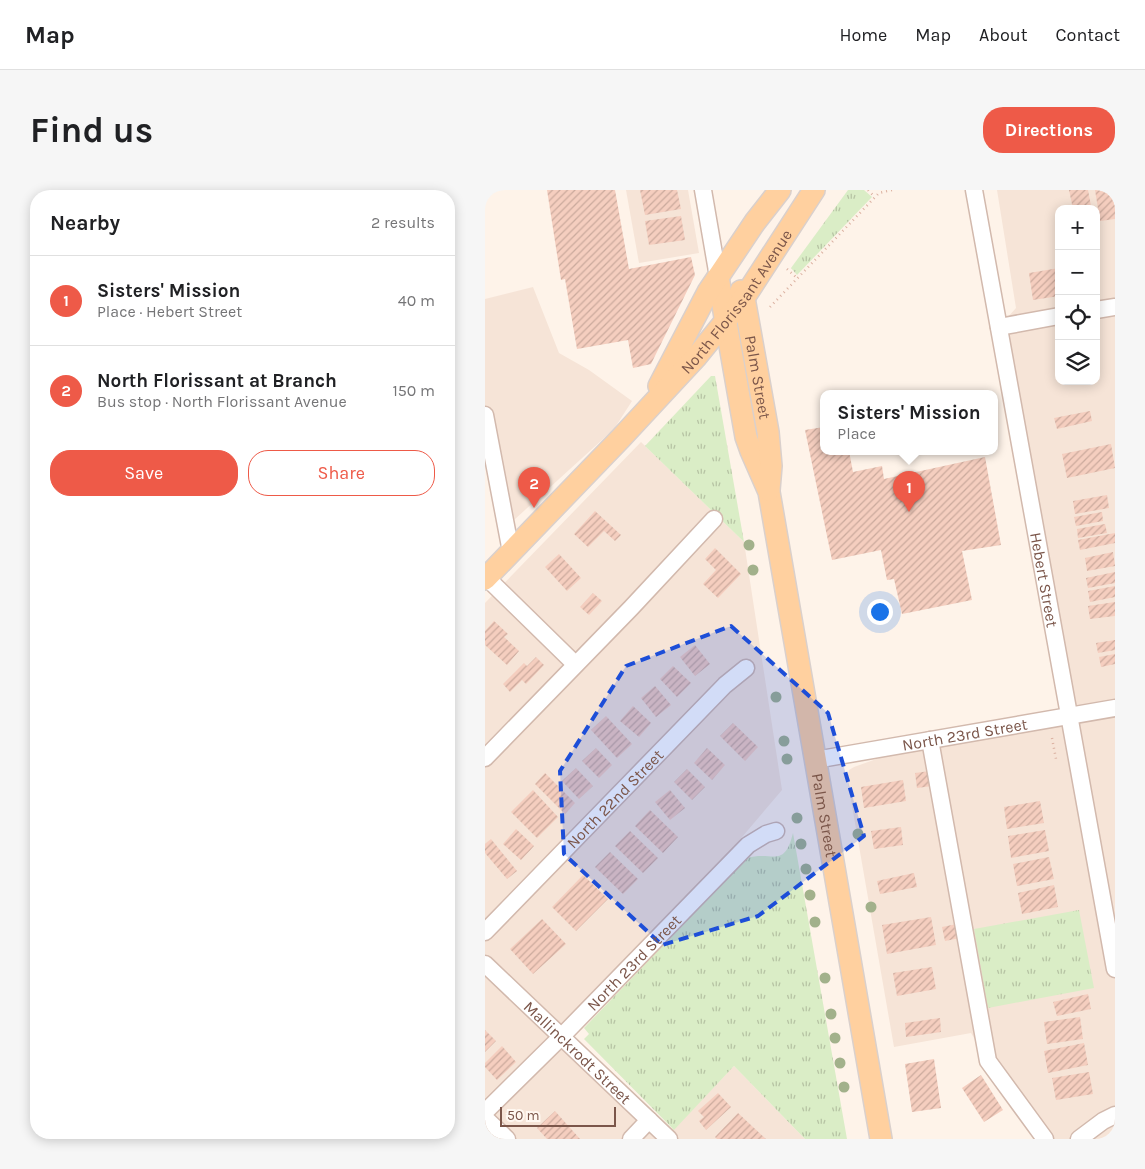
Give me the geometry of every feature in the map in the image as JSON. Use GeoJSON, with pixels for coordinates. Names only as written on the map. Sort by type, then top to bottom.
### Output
{"type":"FeatureCollection","features":[{"type":"Feature","properties":{"kind":"main road","name":"North Florissant Avenue"},"geometry":{"type":"LineString","coordinates":[[649,406],[699,309],[718,277],[755,222],[780,190]]}},
{"type":"Feature","properties":{"kind":"main road","name":"North Florissant Avenue"},"geometry":{"type":"LineString","coordinates":[[486,578],[697,356],[744,298],[814,190]]}},
{"type":"Feature","properties":{"kind":"main road"},"geometry":{"type":"LineString","coordinates":[[718,277],[735,284],[744,298]]}},
{"type":"Feature","properties":{"kind":"main road","name":"Palm Street"},"geometry":{"type":"LineString","coordinates":[[718,277],[746,437],[769,492],[881,1139]]}},
{"type":"Feature","properties":{"kind":"main road","name":"Palm Street"},"geometry":{"type":"LineString","coordinates":[[744,298],[770,448],[769,492]]}},
{"type":"Feature","properties":{"kind":"street","name":"Palm Street"},"geometry":{"type":"LineString","coordinates":[[703,190],[718,277]]}},
{"type":"Feature","properties":{"kind":"street","name":"Hebert Street"},"geometry":{"type":"LineString","coordinates":[[974,190],[1115,970]]}},
{"type":"Feature","properties":{"kind":"street"},"geometry":{"type":"LineString","coordinates":[[1100,309],[1115,307]]}},
{"type":"Feature","properties":{"kind":"street"},"geometry":{"type":"LineString","coordinates":[[999,327],[1055,317]]}},
{"type":"Feature","properties":{"kind":"street"},"geometry":{"type":"LineString","coordinates":[[485,415],[511,552]]}},
{"type":"Feature","properties":{"kind":"street"},"geometry":{"type":"LineString","coordinates":[[485,758],[631,608],[714,519]]}},
{"type":"Feature","properties":{"kind":"street"},"geometry":{"type":"LineString","coordinates":[[486,578],[575,664]]}},
{"type":"Feature","properties":{"kind":"street","name":"North 22nd Street"},"geometry":{"type":"LineString","coordinates":[[485,932],[725,685],[746,668]]}},
{"type":"Feature","properties":{"kind":"street","name":"North 23rd Street"},"geometry":{"type":"LineString","coordinates":[[815,760],[1115,708]]}},
{"type":"Feature","properties":{"kind":"street"},"geometry":{"type":"LineString","coordinates":[[930,740],[988,1061],[1045,1139]]}},
{"type":"Feature","properties":{"kind":"street","name":"North 23rd Street"},"geometry":{"type":"LineString","coordinates":[[485,1112],[561,1037],[748,845],[765,834],[776,831]]}},
{"type":"Feature","properties":{"kind":"street","name":"Mallinckrodt Street"},"geometry":{"type":"LineString","coordinates":[[485,964],[669,1139]]}},
{"type":"Feature","properties":{"kind":"street"},"geometry":{"type":"LineString","coordinates":[[1079,1139],[1103,1121],[1115,1115]]}},
{"type":"Feature","properties":{"kind":"street"},"geometry":{"type":"LineString","coordinates":[[485,1118],[507,1139]]}},
{"type":"Feature","properties":{"kind":"street"},"geometry":{"type":"LineString","coordinates":[[631,1139],[649,1120]]}},
{"type":"Feature","properties":{"kind":"path"},"geometry":{"type":"LineString","coordinates":[[867,190],[875,197]]}},
{"type":"Feature","properties":{"kind":"path"},"geometry":{"type":"LineString","coordinates":[[770,306],[875,197],[882,192],[892,190]]}},
{"type":"Feature","properties":{"kind":"path"},"geometry":{"type":"LineString","coordinates":[[787,269],[797,278]]}},
{"type":"Feature","properties":{"kind":"path"},"geometry":{"type":"LineString","coordinates":[[1052,738],[1056,759]]}},
{"type":"Feature","properties":{"kind":"highlighted area"},"geometry":{"type":"Polygon","coordinates":[[[731,626],[828,713],[864,836],[758,916],[662,945],[564,854],[560,771],[626,666],[731,626]]]}},
{"type":"Feature","properties":{"kind":"shaded area"},"geometry":{"type":"Polygon","coordinates":[[[626,190],[688,190],[699,253],[639,263],[626,190]]]}},
{"type":"Feature","properties":{"kind":"shaded area"},"geometry":{"type":"Polygon","coordinates":[[[997,190],[1115,190],[1115,1139],[1045,1139],[988,1061],[971,1033],[894,1047],[847,777],[849,770],[854,767],[930,740],[1069,716],[999,327],[1016,308],[997,190]]]}},
{"type":"Feature","properties":{"kind":"shaded area"},"geometry":{"type":"Polygon","coordinates":[[[533,287],[559,353],[589,370],[632,401],[614,429],[514,520],[485,460],[485,299],[533,287]]]}},
{"type":"Feature","properties":{"kind":"shaded area"},"geometry":{"type":"Polygon","coordinates":[[[641,442],[744,542],[782,790],[639,958],[561,1037],[649,1120],[674,1129],[734,1066],[805,1139],[485,1139],[485,603],[641,442]]]}},
{"type":"Feature","properties":{"kind":"green space"},"geometry":{"type":"Polygon","coordinates":[[[848,190],[864,190],[872,197],[797,275],[791,268],[848,190]]]}},
{"type":"Feature","properties":{"kind":"green space"},"geometry":{"type":"Polygon","coordinates":[[[711,376],[715,376],[744,542],[645,446],[711,376]]]}},
{"type":"Feature","properties":{"kind":"green space"},"geometry":{"type":"Polygon","coordinates":[[[793,833],[847,1139],[805,1139],[734,1066],[674,1130],[584,1039],[589,1034],[584,1028],[747,858],[781,855],[786,851],[793,833]]]}},
{"type":"Feature","properties":{"kind":"green space"},"geometry":{"type":"Polygon","coordinates":[[[1079,910],[1094,988],[988,1008],[974,929],[1079,910]]]}},
{"type":"Feature","properties":{"kind":"building"},"geometry":{"type":"Polygon","coordinates":[[[547,190],[615,190],[629,269],[691,257],[695,275],[651,364],[633,368],[628,340],[577,349],[565,279],[561,280],[547,190]]]}},
{"type":"Feature","properties":{"kind":"building"},"geometry":{"type":"Polygon","coordinates":[[[640,190],[677,190],[681,209],[645,215],[640,190]]]}},
{"type":"Feature","properties":{"kind":"building"},"geometry":{"type":"Polygon","coordinates":[[[1069,190],[1088,190],[1091,205],[1072,205],[1069,190]]]}},
{"type":"Feature","properties":{"kind":"building"},"geometry":{"type":"Polygon","coordinates":[[[1095,190],[1115,190],[1115,219],[1100,221],[1100,205],[1097,205],[1095,190]]]}},
{"type":"Feature","properties":{"kind":"building"},"geometry":{"type":"Polygon","coordinates":[[[681,216],[685,240],[649,245],[645,221],[681,216]]]}},
{"type":"Feature","properties":{"kind":"building"},"geometry":{"type":"Polygon","coordinates":[[[1055,269],[1055,297],[1033,300],[1029,273],[1055,269]]]}},
{"type":"Feature","properties":{"kind":"building"},"geometry":{"type":"Polygon","coordinates":[[[1090,411],[1092,421],[1057,429],[1054,418],[1090,411]]]}},
{"type":"Feature","properties":{"kind":"building"},"geometry":{"type":"Polygon","coordinates":[[[820,428],[820,455],[850,455],[853,472],[882,466],[884,479],[985,457],[1001,545],[962,551],[972,600],[902,614],[894,579],[887,580],[881,550],[832,560],[805,430],[820,428]]]}},
{"type":"Feature","properties":{"kind":"building"},"geometry":{"type":"Polygon","coordinates":[[[1111,444],[1115,468],[1067,478],[1062,454],[1111,444]]]}},
{"type":"Feature","properties":{"kind":"building"},"geometry":{"type":"Polygon","coordinates":[[[1107,495],[1109,508],[1075,514],[1073,501],[1107,495]]]}},
{"type":"Feature","properties":{"kind":"building"},"geometry":{"type":"Polygon","coordinates":[[[595,511],[621,535],[615,541],[604,531],[588,547],[574,534],[595,511]]]}},
{"type":"Feature","properties":{"kind":"building"},"geometry":{"type":"Polygon","coordinates":[[[1102,512],[1103,521],[1076,526],[1074,517],[1102,512]]]}},
{"type":"Feature","properties":{"kind":"building"},"geometry":{"type":"Polygon","coordinates":[[[1105,524],[1107,533],[1078,538],[1077,529],[1105,524]]]}},
{"type":"Feature","properties":{"kind":"building"},"geometry":{"type":"Polygon","coordinates":[[[1115,533],[1115,543],[1080,550],[1078,540],[1115,533]]]}},
{"type":"Feature","properties":{"kind":"building"},"geometry":{"type":"Polygon","coordinates":[[[715,548],[741,574],[718,598],[703,584],[716,570],[705,559],[715,548]]]}},
{"type":"Feature","properties":{"kind":"building"},"geometry":{"type":"Polygon","coordinates":[[[1113,552],[1115,566],[1087,571],[1085,558],[1113,552]]]}},
{"type":"Feature","properties":{"kind":"building"},"geometry":{"type":"Polygon","coordinates":[[[559,554],[581,578],[567,591],[545,567],[559,554]]]}},
{"type":"Feature","properties":{"kind":"building"},"geometry":{"type":"Polygon","coordinates":[[[1115,572],[1115,583],[1088,588],[1086,578],[1115,572]]]}},
{"type":"Feature","properties":{"kind":"building"},"geometry":{"type":"Polygon","coordinates":[[[1115,586],[1115,597],[1090,602],[1088,591],[1115,586]]]}},
{"type":"Feature","properties":{"kind":"building"},"geometry":{"type":"Polygon","coordinates":[[[593,593],[602,601],[589,615],[580,607],[593,593]]]}},
{"type":"Feature","properties":{"kind":"building"},"geometry":{"type":"Polygon","coordinates":[[[1115,602],[1115,616],[1090,619],[1088,606],[1115,602]]]}},
{"type":"Feature","properties":{"kind":"building"},"geometry":{"type":"Polygon","coordinates":[[[494,621],[508,634],[504,637],[519,651],[507,665],[485,645],[485,631],[494,621]]]}},
{"type":"Feature","properties":{"kind":"building"},"geometry":{"type":"Polygon","coordinates":[[[1115,640],[1115,650],[1098,653],[1096,643],[1115,640]]]}},
{"type":"Feature","properties":{"kind":"building"},"geometry":{"type":"Polygon","coordinates":[[[695,645],[710,664],[695,676],[680,657],[695,645]]]}},
{"type":"Feature","properties":{"kind":"building"},"geometry":{"type":"Polygon","coordinates":[[[1115,654],[1115,664],[1101,667],[1099,657],[1115,654]]]}},
{"type":"Feature","properties":{"kind":"building"},"geometry":{"type":"Polygon","coordinates":[[[536,657],[544,665],[526,684],[522,680],[510,692],[503,684],[524,663],[527,666],[536,657]]]}},
{"type":"Feature","properties":{"kind":"building"},"geometry":{"type":"Polygon","coordinates":[[[673,666],[691,683],[677,697],[660,679],[673,666]]]}},
{"type":"Feature","properties":{"kind":"building"},"geometry":{"type":"Polygon","coordinates":[[[655,686],[671,705],[656,717],[641,698],[655,686]]]}},
{"type":"Feature","properties":{"kind":"building"},"geometry":{"type":"Polygon","coordinates":[[[633,706],[651,723],[639,737],[620,721],[633,706]]]}},
{"type":"Feature","properties":{"kind":"building"},"geometry":{"type":"Polygon","coordinates":[[[606,716],[632,744],[617,758],[591,730],[606,716]]]}},
{"type":"Feature","properties":{"kind":"building"},"geometry":{"type":"Polygon","coordinates":[[[733,723],[758,747],[745,761],[720,736],[733,723]]]}},
{"type":"Feature","properties":{"kind":"building"},"geometry":{"type":"Polygon","coordinates":[[[596,748],[612,765],[599,778],[582,761],[596,748]]]}},
{"type":"Feature","properties":{"kind":"building"},"geometry":{"type":"Polygon","coordinates":[[[707,748],[725,765],[712,780],[694,763],[707,748]]]}},
{"type":"Feature","properties":{"kind":"building"},"geometry":{"type":"Polygon","coordinates":[[[576,768],[593,786],[579,799],[562,781],[576,768]]]}},
{"type":"Feature","properties":{"kind":"building"},"geometry":{"type":"Polygon","coordinates":[[[687,769],[705,787],[692,800],[674,782],[687,769]]]}},
{"type":"Feature","properties":{"kind":"building"},"geometry":{"type":"Polygon","coordinates":[[[930,771],[932,786],[917,788],[915,773],[930,771]]]}},
{"type":"Feature","properties":{"kind":"building"},"geometry":{"type":"Polygon","coordinates":[[[545,773],[575,803],[565,814],[535,784],[545,773]]]}},
{"type":"Feature","properties":{"kind":"building"},"geometry":{"type":"Polygon","coordinates":[[[903,780],[906,801],[864,808],[861,787],[903,780]]]}},
{"type":"Feature","properties":{"kind":"building"},"geometry":{"type":"Polygon","coordinates":[[[533,790],[558,817],[537,838],[511,812],[533,790]]]}},
{"type":"Feature","properties":{"kind":"building"},"geometry":{"type":"Polygon","coordinates":[[[670,790],[685,808],[670,820],[655,802],[670,790]]]}},
{"type":"Feature","properties":{"kind":"building"},"geometry":{"type":"Polygon","coordinates":[[[1040,801],[1044,823],[1007,829],[1004,807],[1040,801]]]}},
{"type":"Feature","properties":{"kind":"building"},"geometry":{"type":"Polygon","coordinates":[[[650,810],[678,837],[663,853],[635,826],[650,810]]]}},
{"type":"Feature","properties":{"kind":"building"},"geometry":{"type":"Polygon","coordinates":[[[901,827],[903,845],[874,849],[871,831],[901,827]]]}},
{"type":"Feature","properties":{"kind":"building"},"geometry":{"type":"Polygon","coordinates":[[[516,829],[534,846],[521,860],[503,844],[516,829]]]}},
{"type":"Feature","properties":{"kind":"building"},"geometry":{"type":"Polygon","coordinates":[[[1045,830],[1049,851],[1011,858],[1008,836],[1045,830]]]}},
{"type":"Feature","properties":{"kind":"building"},"geometry":{"type":"Polygon","coordinates":[[[630,831],[658,858],[643,873],[615,846],[630,831]]]}},
{"type":"Feature","properties":{"kind":"building"},"geometry":{"type":"Polygon","coordinates":[[[491,839],[517,871],[507,879],[485,853],[485,844],[491,839]]]}},
{"type":"Feature","properties":{"kind":"building"},"geometry":{"type":"Polygon","coordinates":[[[610,852],[638,879],[623,894],[595,867],[610,852]]]}},
{"type":"Feature","properties":{"kind":"building"},"geometry":{"type":"Polygon","coordinates":[[[1049,857],[1054,879],[1017,886],[1013,864],[1049,857]]]}},
{"type":"Feature","properties":{"kind":"building"},"geometry":{"type":"Polygon","coordinates":[[[914,873],[917,887],[880,894],[877,881],[914,873]]]}},
{"type":"Feature","properties":{"kind":"building"},"geometry":{"type":"Polygon","coordinates":[[[583,875],[608,899],[576,931],[552,907],[583,875]]]}},
{"type":"Feature","properties":{"kind":"building"},"geometry":{"type":"Polygon","coordinates":[[[1054,885],[1058,907],[1022,914],[1018,893],[1054,885]]]}},
{"type":"Feature","properties":{"kind":"building"},"geometry":{"type":"Polygon","coordinates":[[[931,917],[936,945],[887,954],[882,925],[931,917]]]}},
{"type":"Feature","properties":{"kind":"building"},"geometry":{"type":"Polygon","coordinates":[[[542,919],[566,944],[533,974],[510,949],[542,919]]]}},
{"type":"Feature","properties":{"kind":"building"},"geometry":{"type":"Polygon","coordinates":[[[957,924],[960,938],[945,941],[942,927],[957,924]]]}},
{"type":"Feature","properties":{"kind":"building"},"geometry":{"type":"Polygon","coordinates":[[[932,967],[936,989],[897,996],[893,973],[932,967]]]}},
{"type":"Feature","properties":{"kind":"building"},"geometry":{"type":"Polygon","coordinates":[[[1088,994],[1091,1009],[1057,1016],[1053,1002],[1088,994]]]}},
{"type":"Feature","properties":{"kind":"building"},"geometry":{"type":"Polygon","coordinates":[[[1080,1017],[1083,1039],[1047,1044],[1044,1022],[1080,1017]]]}},
{"type":"Feature","properties":{"kind":"building"},"geometry":{"type":"Polygon","coordinates":[[[940,1018],[941,1032],[906,1037],[905,1023],[940,1018]]]}},
{"type":"Feature","properties":{"kind":"building"},"geometry":{"type":"Polygon","coordinates":[[[485,1030],[496,1041],[485,1052],[485,1030]]]}},
{"type":"Feature","properties":{"kind":"building"},"geometry":{"type":"Polygon","coordinates":[[[1084,1043],[1088,1065],[1048,1073],[1044,1051],[1084,1043]]]}},
{"type":"Feature","properties":{"kind":"building"},"geometry":{"type":"Polygon","coordinates":[[[502,1046],[516,1062],[497,1080],[485,1067],[485,1063],[502,1046]]]}},
{"type":"Feature","properties":{"kind":"building"},"geometry":{"type":"Polygon","coordinates":[[[934,1059],[941,1108],[912,1112],[905,1064],[934,1059]]]}},
{"type":"Feature","properties":{"kind":"building"},"geometry":{"type":"Polygon","coordinates":[[[1089,1072],[1093,1094],[1056,1100],[1052,1078],[1089,1072]]]}},
{"type":"Feature","properties":{"kind":"building"},"geometry":{"type":"Polygon","coordinates":[[[981,1075],[1003,1110],[984,1122],[962,1088],[981,1075]]]}},
{"type":"Feature","properties":{"kind":"building"},"geometry":{"type":"Polygon","coordinates":[[[718,1093],[731,1107],[706,1130],[699,1121],[704,1117],[698,1111],[718,1093]]]}},
{"type":"Feature","properties":{"kind":"building"},"geometry":{"type":"Polygon","coordinates":[[[555,1111],[580,1139],[547,1139],[537,1128],[555,1111]]]}},
{"type":"Feature","properties":{"kind":"building"},"geometry":{"type":"Polygon","coordinates":[[[738,1113],[766,1139],[717,1139],[715,1137],[738,1113]]]}},
{"type":"Feature","properties":{"kind":"place","name":"North Florissant at Branch"},"geometry":{"type":"Point","coordinates":[534,508]}},
{"type":"Feature","properties":{"kind":"place","name":"Sisters' Mission"},"geometry":{"type":"Point","coordinates":[909,512]}}]}
